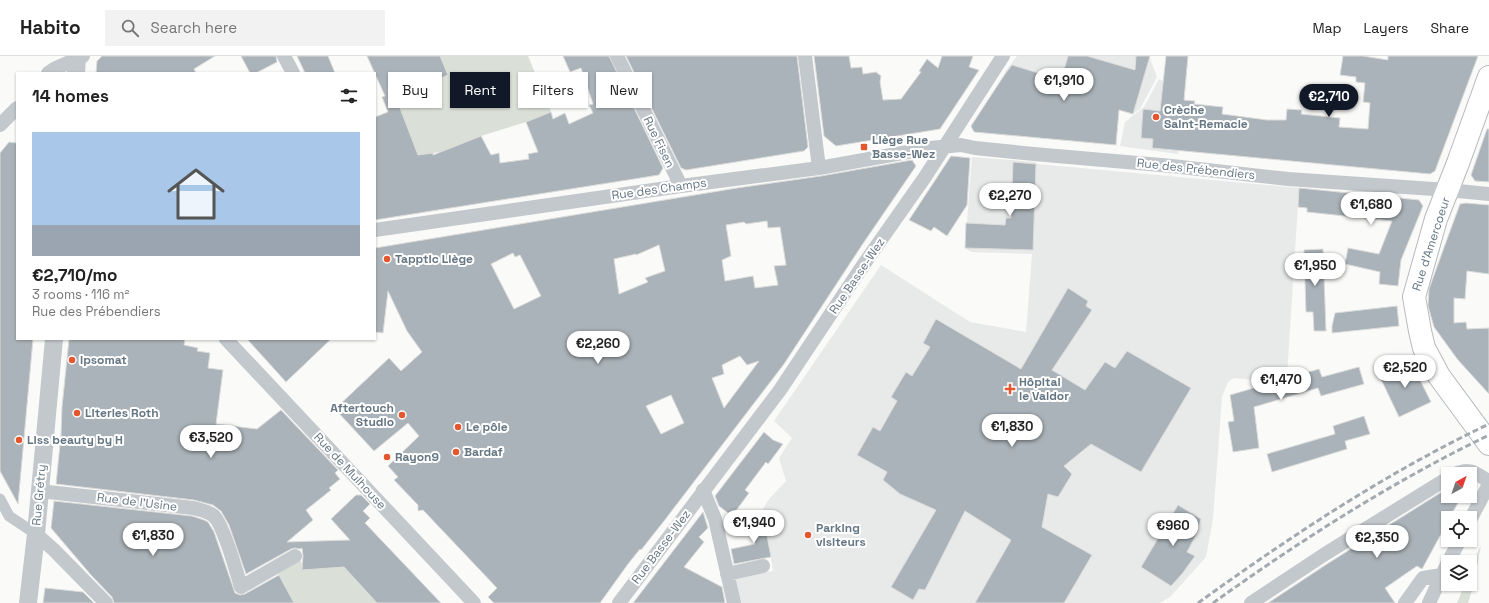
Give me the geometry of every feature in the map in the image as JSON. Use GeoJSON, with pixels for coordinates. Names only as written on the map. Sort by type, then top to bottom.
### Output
{"type":"FeatureCollection","features":[{"type":"Feature","properties":{"kind":"main road","name":"Rue d'Amercoeur"},"geometry":{"type":"LineString","coordinates":[[1489,77],[1434,226],[1414,297],[1424,348],[1439,376],[1489,444]]}},
{"type":"Feature","properties":{"kind":"street"},"geometry":{"type":"LineString","coordinates":[[284,56],[292,72]]}},
{"type":"Feature","properties":{"kind":"street","name":"Rue Fisen"},"geometry":{"type":"LineString","coordinates":[[617,56],[681,186]]}},
{"type":"Feature","properties":{"kind":"street"},"geometry":{"type":"LineString","coordinates":[[805,56],[819,168]]}},
{"type":"Feature","properties":{"kind":"street","name":"Rue Basse-Wez"},"geometry":{"type":"LineString","coordinates":[[619,603],[780,390],[866,261],[925,177],[1003,56]]}},
{"type":"Feature","properties":{"kind":"street"},"geometry":{"type":"LineString","coordinates":[[49,72],[54,68],[78,61]]}},
{"type":"Feature","properties":{"kind":"street"},"geometry":{"type":"LineString","coordinates":[[0,125],[16,109]]}},
{"type":"Feature","properties":{"kind":"street","name":"Rue des Prébendiers"},"geometry":{"type":"LineString","coordinates":[[944,147],[961,145],[1026,154],[1172,166],[1288,179],[1489,194]]}},
{"type":"Feature","properties":{"kind":"street","name":"Rue des Champs"},"geometry":{"type":"LineString","coordinates":[[376,230],[681,186],[819,168],[944,147]]}},
{"type":"Feature","properties":{"kind":"street","name":"Rue Grétry"},"geometry":{"type":"LineString","coordinates":[[28,603],[54,340]]}},
{"type":"Feature","properties":{"kind":"street","name":"Rue de Mulhouse"},"geometry":{"type":"LineString","coordinates":[[227,340],[474,603]]}},
{"type":"Feature","properties":{"kind":"street"},"geometry":{"type":"LineString","coordinates":[[1475,511],[1488,486],[1489,480],[1477,473]]}},
{"type":"Feature","properties":{"kind":"street"},"geometry":{"type":"LineString","coordinates":[[1251,603],[1325,554],[1441,482]]}},
{"type":"Feature","properties":{"kind":"street"},"geometry":{"type":"LineString","coordinates":[[703,490],[715,519],[734,603]]}},
{"type":"Feature","properties":{"kind":"street","name":"Rue de l'Usine"},"geometry":{"type":"LineString","coordinates":[[39,491],[194,508],[208,512],[217,520],[235,566],[241,587],[295,556]]}},
{"type":"Feature","properties":{"kind":"street"},"geometry":{"type":"LineString","coordinates":[[0,499],[9,516],[36,534],[54,550],[106,603]]}},
{"type":"Feature","properties":{"kind":"street"},"geometry":{"type":"LineString","coordinates":[[727,574],[763,566]]}},
{"type":"Feature","properties":{"kind":"street"},"geometry":{"type":"LineString","coordinates":[[1405,603],[1423,578],[1441,569]]}},
{"type":"Feature","properties":{"kind":"street"},"geometry":{"type":"LineString","coordinates":[[1429,603],[1441,577]]}},
{"type":"Feature","properties":{"kind":"shaded area"},"geometry":{"type":"Polygon","coordinates":[[[440,56],[528,56],[535,72],[518,72],[518,108],[549,108],[551,112],[440,152],[419,158],[400,108],[442,108],[442,78],[448,75],[440,56]]]}},
{"type":"Feature","properties":{"kind":"shaded area"},"geometry":{"type":"Polygon","coordinates":[[[1017,56],[1149,56],[1157,77],[1140,109],[1133,114],[1005,75],[1005,72],[1017,56]]]}},
{"type":"Feature","properties":{"kind":"shaded area","name":"Crèche Saint-Remacle"},"geometry":{"type":"Polygon","coordinates":[[[1159,79],[1163,81],[1186,83],[1178,154],[1120,146],[1125,122],[1144,107],[1159,79]]]}},
{"type":"Feature","properties":{"kind":"shaded area","name":"Hôpital le Valdor"},"geometry":{"type":"Polygon","coordinates":[[[972,157],[1299,188],[1287,376],[1254,380],[1234,378],[1228,382],[1222,397],[1213,519],[1206,557],[1170,597],[1160,603],[729,603],[724,578],[773,571],[763,509],[769,499],[786,481],[779,458],[792,438],[774,421],[881,265],[970,322],[1026,332],[1032,254],[971,252],[965,248],[972,157]]]}},
{"type":"Feature","properties":{"kind":"shaded area"},"geometry":{"type":"Polygon","coordinates":[[[1481,545],[1477,566],[1476,555],[1481,545]]]}},
{"type":"Feature","properties":{"kind":"shaded area"},"geometry":{"type":"Polygon","coordinates":[[[336,554],[377,603],[294,603],[277,571],[299,557],[302,564],[302,570],[339,567],[336,554]]]}},
{"type":"Feature","properties":{"kind":"shaded area"},"geometry":{"type":"Polygon","coordinates":[[[1462,591],[1472,591],[1468,603],[1457,603],[1462,591]]]}},
{"type":"Feature","properties":{"kind":"building"},"geometry":{"type":"Polygon","coordinates":[[[102,56],[215,56],[194,69],[196,72],[96,72],[97,61],[102,56]]]}},
{"type":"Feature","properties":{"kind":"building"},"geometry":{"type":"Polygon","coordinates":[[[241,56],[276,56],[277,62],[258,72],[249,72],[241,56]]]}},
{"type":"Feature","properties":{"kind":"building"},"geometry":{"type":"Polygon","coordinates":[[[297,56],[328,56],[335,72],[305,72],[297,56]]]}},
{"type":"Feature","properties":{"kind":"building"},"geometry":{"type":"Polygon","coordinates":[[[367,56],[440,56],[448,75],[442,78],[442,72],[388,72],[388,108],[400,108],[418,155],[433,153],[433,155],[481,136],[491,155],[499,153],[500,163],[529,159],[528,154],[538,152],[526,122],[551,112],[553,119],[565,113],[569,124],[593,113],[589,105],[593,104],[588,89],[588,72],[582,72],[581,68],[570,72],[563,56],[609,56],[617,72],[596,72],[596,108],[634,108],[663,168],[659,175],[376,220],[376,117],[388,112],[382,97],[385,96],[376,76],[376,72],[374,72],[367,56]]]}},
{"type":"Feature","properties":{"kind":"building"},"geometry":{"type":"Polygon","coordinates":[[[626,56],[797,56],[808,147],[804,151],[686,170],[681,168],[652,108],[652,72],[634,72],[626,56]]]}},
{"type":"Feature","properties":{"kind":"building"},"geometry":{"type":"Polygon","coordinates":[[[814,56],[849,56],[851,68],[862,67],[863,74],[876,72],[881,76],[880,82],[883,100],[901,99],[921,72],[919,71],[927,59],[938,68],[942,56],[973,56],[969,67],[979,70],[940,129],[836,146],[824,136],[814,56]]]}},
{"type":"Feature","properties":{"kind":"building"},"geometry":{"type":"Polygon","coordinates":[[[1068,56],[1087,56],[1135,70],[1136,56],[1150,56],[1133,114],[1119,110],[1116,145],[974,132],[971,126],[1012,65],[1061,80],[1068,56]]]}},
{"type":"Feature","properties":{"kind":"building"},"geometry":{"type":"Polygon","coordinates":[[[1166,56],[1188,56],[1184,100],[1195,101],[1194,104],[1223,107],[1222,114],[1267,120],[1286,120],[1287,109],[1302,110],[1301,114],[1340,118],[1339,127],[1368,129],[1370,103],[1363,102],[1365,83],[1356,82],[1356,77],[1340,75],[1343,56],[1363,56],[1388,60],[1388,56],[1478,56],[1435,171],[1430,174],[1152,148],[1153,139],[1141,138],[1143,109],[1160,111],[1166,56]]]}},
{"type":"Feature","properties":{"kind":"building"},"geometry":{"type":"Polygon","coordinates":[[[1487,129],[1489,129],[1489,182],[1475,181],[1471,175],[1487,129]]]}},
{"type":"Feature","properties":{"kind":"building"},"geometry":{"type":"Polygon","coordinates":[[[9,142],[16,143],[16,340],[33,340],[18,504],[0,471],[0,153],[9,142]]]}},
{"type":"Feature","properties":{"kind":"building"},"geometry":{"type":"Polygon","coordinates":[[[951,156],[970,158],[967,205],[947,236],[934,227],[931,231],[909,220],[951,156]]]}},
{"type":"Feature","properties":{"kind":"building"},"geometry":{"type":"Polygon","coordinates":[[[912,160],[916,166],[784,364],[664,521],[628,564],[600,603],[494,603],[488,597],[497,588],[423,510],[418,511],[418,505],[394,480],[398,477],[388,466],[419,436],[408,423],[374,451],[335,409],[389,358],[401,371],[422,352],[407,331],[388,291],[383,333],[376,332],[376,248],[737,188],[821,176],[912,160]],[[767,221],[746,224],[744,222],[726,225],[731,256],[722,260],[725,281],[753,276],[755,288],[778,285],[774,266],[786,265],[780,227],[768,228],[767,221]],[[659,245],[636,255],[614,259],[619,294],[648,282],[645,278],[665,271],[659,245]],[[513,253],[491,264],[514,309],[541,296],[520,255],[515,257],[513,253]],[[740,356],[722,365],[724,374],[712,378],[724,408],[759,361],[747,365],[740,356]],[[671,395],[646,406],[661,434],[684,423],[671,395]]]}},
{"type":"Feature","properties":{"kind":"building"},"geometry":{"type":"Polygon","coordinates":[[[1013,162],[1036,164],[1033,250],[965,248],[966,223],[1005,225],[1006,218],[1011,218],[1013,162]]]}},
{"type":"Feature","properties":{"kind":"building"},"geometry":{"type":"Polygon","coordinates":[[[1299,188],[1419,200],[1423,206],[1401,260],[1398,286],[1379,284],[1380,272],[1345,264],[1348,248],[1379,254],[1392,221],[1307,212],[1307,208],[1298,207],[1299,188]]]}},
{"type":"Feature","properties":{"kind":"building"},"geometry":{"type":"Polygon","coordinates":[[[1466,203],[1489,205],[1489,274],[1467,271],[1465,299],[1454,298],[1454,323],[1466,322],[1467,329],[1489,328],[1489,394],[1458,360],[1434,327],[1428,306],[1429,289],[1460,204],[1466,203]]]}},
{"type":"Feature","properties":{"kind":"building"},"geometry":{"type":"Polygon","coordinates":[[[1323,249],[1326,331],[1314,331],[1313,312],[1306,312],[1304,250],[1323,249]]]}},
{"type":"Feature","properties":{"kind":"building"},"geometry":{"type":"Polygon","coordinates":[[[1068,288],[1088,301],[1086,306],[1092,310],[1052,370],[1085,390],[1105,362],[1115,368],[1127,351],[1191,388],[1141,472],[1091,444],[1064,466],[1072,474],[1058,497],[1048,494],[1042,527],[1092,555],[1064,603],[975,603],[1011,540],[965,511],[925,590],[919,589],[913,600],[891,587],[936,510],[900,494],[883,480],[887,472],[857,455],[873,427],[880,431],[897,401],[891,397],[906,372],[912,376],[930,347],[923,343],[936,319],[1021,369],[1068,288]]]}},
{"type":"Feature","properties":{"kind":"building"},"geometry":{"type":"Polygon","coordinates":[[[1397,306],[1399,326],[1332,333],[1335,313],[1397,306]]]}},
{"type":"Feature","properties":{"kind":"building"},"geometry":{"type":"Polygon","coordinates":[[[69,340],[185,340],[184,345],[198,348],[197,351],[210,353],[208,368],[223,370],[216,424],[257,429],[281,410],[338,470],[335,473],[340,479],[329,488],[331,490],[306,510],[313,520],[287,542],[350,540],[331,519],[356,495],[361,495],[370,504],[363,511],[370,518],[365,523],[441,603],[377,603],[344,567],[302,570],[302,548],[291,549],[246,574],[229,525],[221,511],[213,505],[194,500],[56,484],[69,340]]]}},
{"type":"Feature","properties":{"kind":"building"},"geometry":{"type":"Polygon","coordinates":[[[248,340],[330,340],[286,382],[248,340]]]}},
{"type":"Feature","properties":{"kind":"building"},"geometry":{"type":"Polygon","coordinates":[[[1410,360],[1431,402],[1399,417],[1379,375],[1410,360]]]}},
{"type":"Feature","properties":{"kind":"building"},"geometry":{"type":"Polygon","coordinates":[[[1359,367],[1364,384],[1321,396],[1318,388],[1254,407],[1259,448],[1233,452],[1228,422],[1234,421],[1230,395],[1319,369],[1322,377],[1359,367]]]}},
{"type":"Feature","properties":{"kind":"building"},"geometry":{"type":"Polygon","coordinates":[[[1364,416],[1370,434],[1345,441],[1347,449],[1272,472],[1267,454],[1335,434],[1333,426],[1364,416]]]}},
{"type":"Feature","properties":{"kind":"building"},"geometry":{"type":"Polygon","coordinates":[[[764,432],[773,440],[783,444],[768,464],[766,462],[745,490],[749,493],[732,516],[719,506],[715,496],[764,432]]]}},
{"type":"Feature","properties":{"kind":"building"},"geometry":{"type":"Polygon","coordinates":[[[1441,492],[1441,503],[1458,503],[1453,511],[1441,511],[1441,534],[1422,569],[1417,566],[1385,588],[1395,603],[1268,603],[1441,492]]]}},
{"type":"Feature","properties":{"kind":"building"},"geometry":{"type":"Polygon","coordinates":[[[54,501],[192,516],[204,520],[208,522],[214,532],[235,593],[240,595],[245,594],[279,575],[294,603],[114,603],[112,597],[51,528],[54,501]]]}},
{"type":"Feature","properties":{"kind":"building"},"geometry":{"type":"Polygon","coordinates":[[[1178,505],[1201,519],[1196,535],[1187,552],[1195,556],[1171,586],[1141,567],[1178,505]]]}},
{"type":"Feature","properties":{"kind":"building"},"geometry":{"type":"Polygon","coordinates":[[[703,512],[708,528],[699,537],[704,542],[684,567],[722,587],[725,603],[633,603],[703,512]]]}},
{"type":"Feature","properties":{"kind":"building"},"geometry":{"type":"Polygon","coordinates":[[[763,515],[771,557],[734,564],[731,549],[755,544],[748,518],[763,515]]]}},
{"type":"Feature","properties":{"kind":"building"},"geometry":{"type":"Polygon","coordinates":[[[45,588],[83,592],[94,603],[43,603],[45,588]]]}},
{"type":"Feature","properties":{"kind":"railway"},"geometry":{"type":"LineString","coordinates":[[1198,603],[1268,554],[1340,507],[1413,463],[1489,424]]}},
{"type":"Feature","properties":{"kind":"railway"},"geometry":{"type":"LineString","coordinates":[[1213,603],[1313,535],[1382,492],[1489,435]]}},
{"type":"Feature","properties":{"kind":"place","name":"Crèche Saint-Remacle"},"geometry":{"type":"Point","coordinates":[1156,117]}},
{"type":"Feature","properties":{"kind":"place","name":"Liège Rue Basse-Wez"},"geometry":{"type":"Point","coordinates":[864,147]}},
{"type":"Feature","properties":{"kind":"place","name":"Tapptic Liège"},"geometry":{"type":"Point","coordinates":[387,259]}},
{"type":"Feature","properties":{"kind":"place","name":"Ipsomat"},"geometry":{"type":"Point","coordinates":[72,360]}},
{"type":"Feature","properties":{"kind":"place","name":"Hôpital le Valdor"},"geometry":{"type":"Point","coordinates":[1010,389]}},
{"type":"Feature","properties":{"kind":"place","name":"Literies Roth"},"geometry":{"type":"Point","coordinates":[77,413]}},
{"type":"Feature","properties":{"kind":"place","name":"Aftertouch Studio"},"geometry":{"type":"Point","coordinates":[402,415]}},
{"type":"Feature","properties":{"kind":"place","name":"Le pôle"},"geometry":{"type":"Point","coordinates":[458,427]}},
{"type":"Feature","properties":{"kind":"place","name":"Liss beauty by H"},"geometry":{"type":"Point","coordinates":[19,440]}},
{"type":"Feature","properties":{"kind":"place","name":"Bardaf"},"geometry":{"type":"Point","coordinates":[456,452]}},
{"type":"Feature","properties":{"kind":"place","name":"Rayon9"},"geometry":{"type":"Point","coordinates":[387,457]}},
{"type":"Feature","properties":{"kind":"place","name":"Parking visiteurs"},"geometry":{"type":"Point","coordinates":[808,535]}}]}
